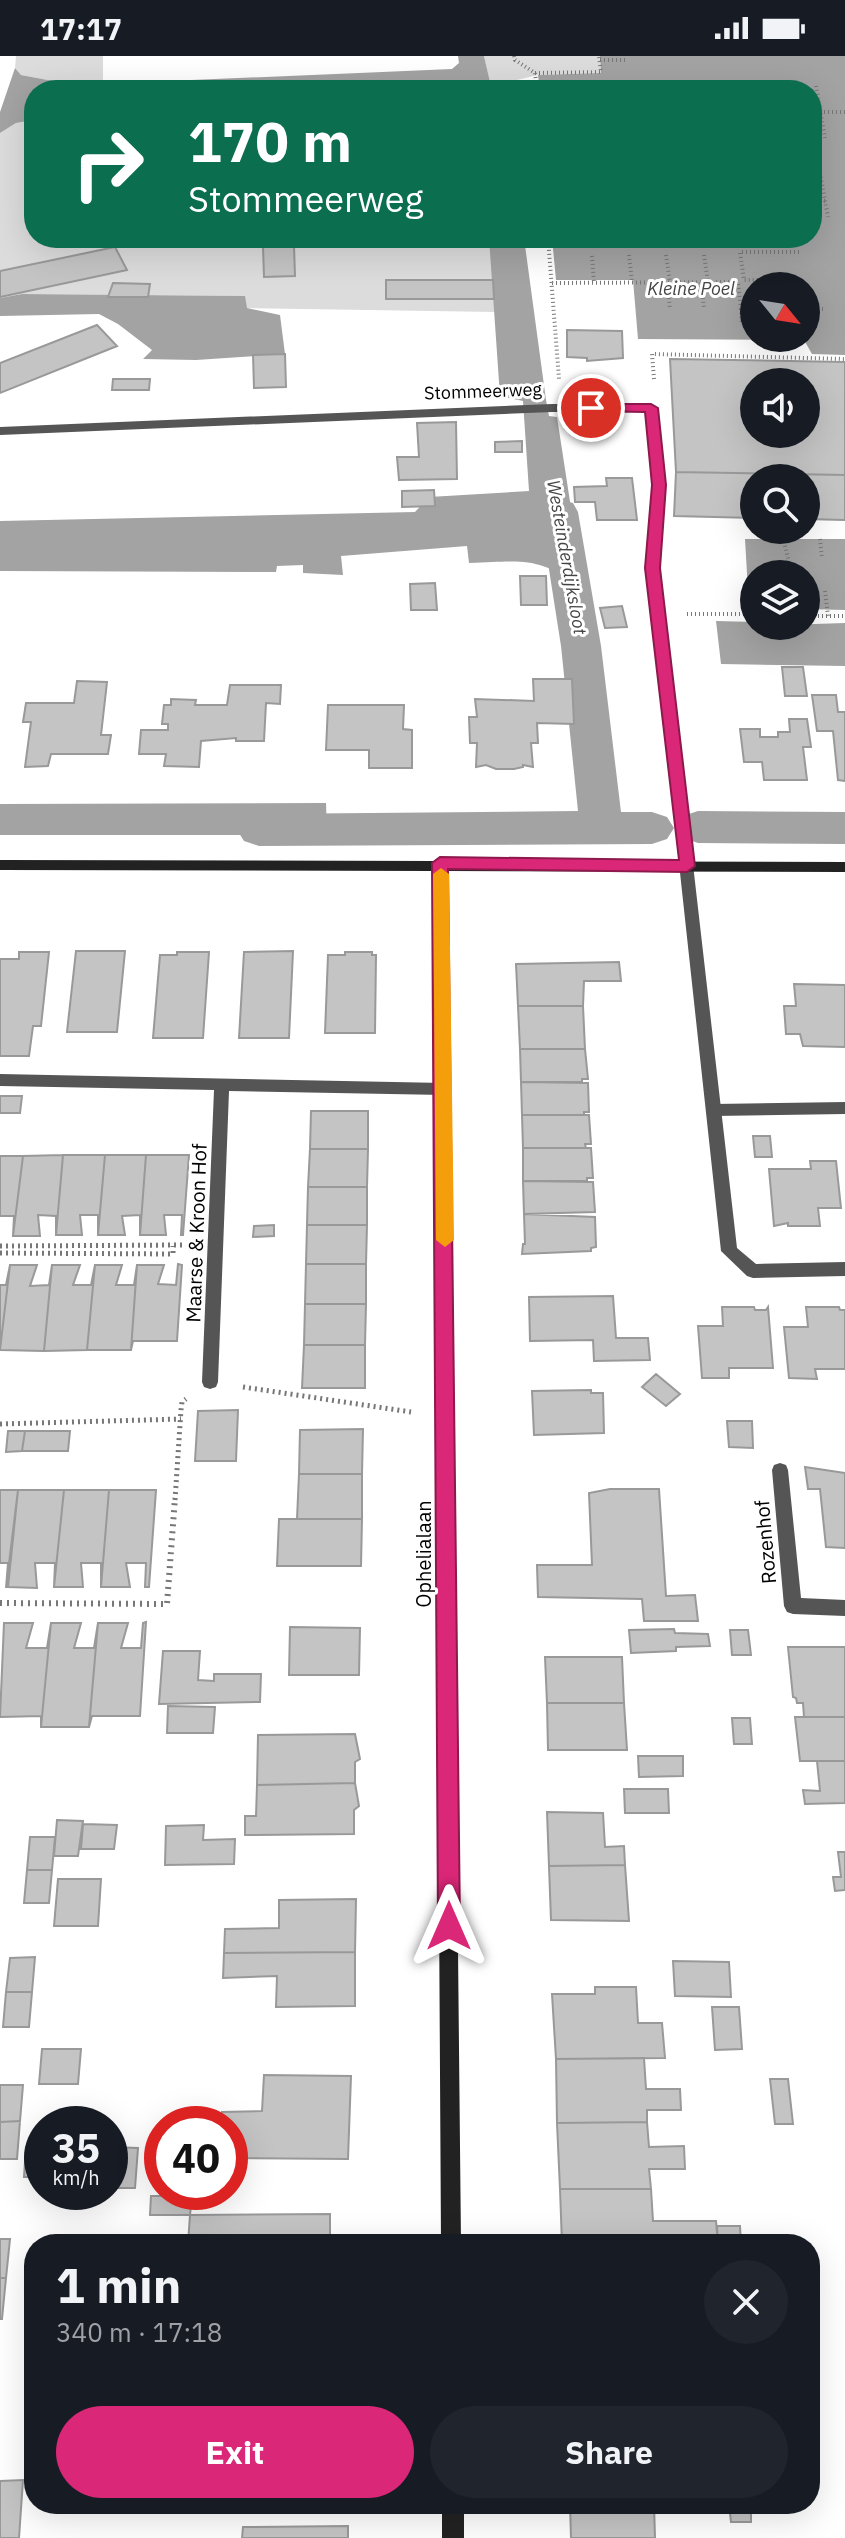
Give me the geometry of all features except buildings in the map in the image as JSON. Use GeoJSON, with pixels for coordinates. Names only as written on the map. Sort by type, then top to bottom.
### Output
{"type":"FeatureCollection","features":[{"type":"Feature","properties":{"kind":"street","name":"Stommeerweg"},"geometry":{"type":"LineString","coordinates":[[0,431],[519,409],[651,408]]}},
{"type":"Feature","properties":{"kind":"street"},"geometry":{"type":"LineString","coordinates":[[651,408],[659,485],[653,568],[729,1251],[753,1271],[845,1269]]}},
{"type":"Feature","properties":{"kind":"street"},"geometry":{"type":"LineString","coordinates":[[0,865],[440,863],[845,867]]}},
{"type":"Feature","properties":{"kind":"street","name":"Ophelialaan"},"geometry":{"type":"LineString","coordinates":[[440,863],[451,2234]]}},
{"type":"Feature","properties":{"kind":"street"},"geometry":{"type":"LineString","coordinates":[[0,1080],[444,1089]]}},
{"type":"Feature","properties":{"kind":"street","name":"Maarse & Kroon Hof"},"geometry":{"type":"LineString","coordinates":[[210,1382],[222,1085]]}},
{"type":"Feature","properties":{"kind":"street"},"geometry":{"type":"LineString","coordinates":[[714,1110],[845,1108]]}},
{"type":"Feature","properties":{"kind":"street","name":"Rozenhof"},"geometry":{"type":"LineString","coordinates":[[780,1470],[793,1606],[845,1608]]}},
{"type":"Feature","properties":{"kind":"street"},"geometry":{"type":"LineString","coordinates":[[453,2514],[453,2538]]}},
{"type":"Feature","properties":{"kind":"path"},"geometry":{"type":"LineString","coordinates":[[514,56],[515,60],[535,73],[601,72],[600,58],[626,60]]}},
{"type":"Feature","properties":{"kind":"path"},"geometry":{"type":"LineString","coordinates":[[535,73],[536,80]]}},
{"type":"Feature","properties":{"kind":"path"},"geometry":{"type":"LineString","coordinates":[[822,112],[845,112]]}},
{"type":"Feature","properties":{"kind":"path"},"geometry":{"type":"LineString","coordinates":[[822,118],[825,138]]}},
{"type":"Feature","properties":{"kind":"path"},"geometry":{"type":"LineString","coordinates":[[822,184],[828,217]]}},
{"type":"Feature","properties":{"kind":"path"},"geometry":{"type":"LineString","coordinates":[[549,248],[556,408]]}},
{"type":"Feature","properties":{"kind":"path"},"geometry":{"type":"LineString","coordinates":[[743,272],[740,252],[799,252]]}},
{"type":"Feature","properties":{"kind":"path"},"geometry":{"type":"LineString","coordinates":[[629,255],[632,282]]}},
{"type":"Feature","properties":{"kind":"path"},"geometry":{"type":"LineString","coordinates":[[666,255],[670,309]]}},
{"type":"Feature","properties":{"kind":"path"},"geometry":{"type":"LineString","coordinates":[[704,255],[708,282]]}},
{"type":"Feature","properties":{"kind":"path"},"geometry":{"type":"LineString","coordinates":[[592,256],[594,283]]}},
{"type":"Feature","properties":{"kind":"path"},"geometry":{"type":"LineString","coordinates":[[701,282],[704,308]]}},
{"type":"Feature","properties":{"kind":"path"},"geometry":{"type":"LineString","coordinates":[[552,283],[738,282],[740,300]]}},
{"type":"Feature","properties":{"kind":"path"},"geometry":{"type":"LineString","coordinates":[[651,408],[655,397],[652,354],[845,359]]}},
{"type":"Feature","properties":{"kind":"path"},"geometry":{"type":"LineString","coordinates":[[820,539],[822,558]]}},
{"type":"Feature","properties":{"kind":"path"},"geometry":{"type":"LineString","coordinates":[[825,591],[828,616]]}},
{"type":"Feature","properties":{"kind":"path"},"geometry":{"type":"LineString","coordinates":[[718,614],[740,614]]}},
{"type":"Feature","properties":{"kind":"path"},"geometry":{"type":"LineString","coordinates":[[820,616],[845,616]]}},
{"type":"Feature","properties":{"kind":"path"},"geometry":{"type":"LineString","coordinates":[[0,1246],[173,1246],[173,1254],[0,1253]]}},
{"type":"Feature","properties":{"kind":"path"},"geometry":{"type":"LineString","coordinates":[[0,1603],[167,1604],[182,1402],[210,1382],[446,1418]]}},
{"type":"Feature","properties":{"kind":"path"},"geometry":{"type":"LineString","coordinates":[[0,1424],[181,1419]]}},
{"type":"Feature","properties":{"kind":"shaded area"},"geometry":{"type":"Polygon","coordinates":[[[16,56],[103,56],[103,80],[47,80],[21,75],[15,68],[16,56]]]}},
{"type":"Feature","properties":{"kind":"shaded area"},"geometry":{"type":"Polygon","coordinates":[[[484,56],[600,56],[601,73],[490,80],[484,56]]]}},
{"type":"Feature","properties":{"kind":"shaded area"},"geometry":{"type":"Polygon","coordinates":[[[24,122],[24,248],[490,248],[496,312],[246,308],[244,296],[22,294],[0,298],[0,133],[24,122]]]}},
{"type":"Feature","properties":{"kind":"water"},"geometry":{"type":"Polygon","coordinates":[[[458,56],[484,56],[490,80],[192,80],[452,69],[459,63],[458,56]]]}},
{"type":"Feature","properties":{"kind":"water","name":"Kleine Poel"},"geometry":{"type":"Polygon","coordinates":[[[600,56],[845,56],[845,355],[811,352],[820,352],[820,272],[740,272],[740,340],[638,339],[633,280],[556,280],[553,248],[822,248],[822,80],[539,80],[538,75],[601,73],[600,56]]]}},
{"type":"Feature","properties":{"kind":"water"},"geometry":{"type":"Polygon","coordinates":[[[15,68],[21,75],[48,80],[24,80],[24,122],[0,133],[0,112],[15,68]]]}},
{"type":"Feature","properties":{"kind":"water"},"geometry":{"type":"Polygon","coordinates":[[[490,248],[525,248],[546,400],[549,416],[557,417],[583,586],[552,569],[529,562],[469,563],[467,546],[341,556],[343,575],[303,573],[303,565],[277,566],[276,572],[0,571],[0,521],[415,512],[429,497],[529,491],[523,401],[500,396],[490,248]]]}},
{"type":"Feature","properties":{"kind":"water"},"geometry":{"type":"Polygon","coordinates":[[[22,294],[245,296],[247,308],[280,315],[285,354],[196,360],[143,359],[152,350],[118,324],[99,314],[0,316],[0,298],[22,294]]]}},
{"type":"Feature","properties":{"kind":"water"},"geometry":{"type":"Polygon","coordinates":[[[820,539],[845,539],[845,610],[820,609],[820,560],[746,560],[745,544],[820,544],[820,539]]]}},
{"type":"Feature","properties":{"kind":"water"},"geometry":{"type":"Polygon","coordinates":[[[716,621],[740,622],[740,640],[820,640],[820,624],[845,623],[845,666],[721,664],[716,621]]]}},
{"type":"Feature","properties":{"kind":"water"},"geometry":{"type":"Polygon","coordinates":[[[326,803],[327,835],[0,835],[0,804],[326,803]]]}},
{"type":"Feature","properties":{"kind":"waterway","name":"Westeinderdijksloot"},"geometry":{"type":"LineString","coordinates":[[559,512],[581,646],[601,827]]}},
{"type":"Feature","properties":{"kind":"waterway"},"geometry":{"type":"LineString","coordinates":[[259,830],[601,827]]}},
{"type":"Feature","properties":{"kind":"waterway","name":"Westeinderdijksloot"},"geometry":{"type":"LineString","coordinates":[[601,827],[652,828]]}},
{"type":"Feature","properties":{"kind":"waterway","name":"Westeinderdijksloot"},"geometry":{"type":"LineString","coordinates":[[698,827],[845,828]]}},
{"type":"Feature","properties":{"kind":"slow traffic"},"geometry":{"type":"LineString","coordinates":[[441,874],[445,1240]]}},
{"type":"Feature","properties":{"kind":"route"},"geometry":{"type":"LineString","coordinates":[[449,1926],[440,863],[687,866],[653,568],[659,485],[651,408],[591,408]]}}]}
